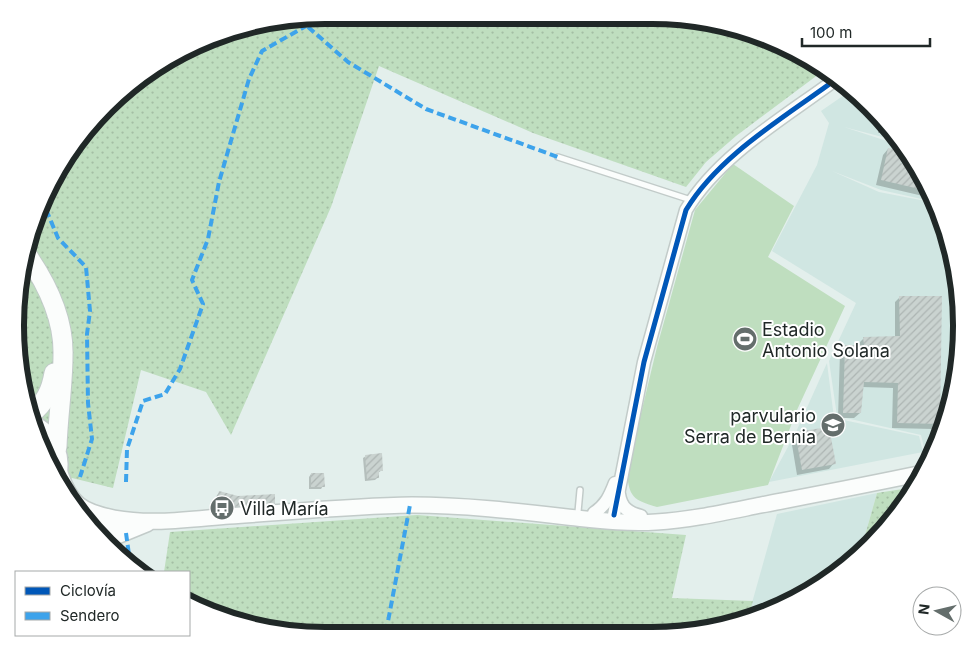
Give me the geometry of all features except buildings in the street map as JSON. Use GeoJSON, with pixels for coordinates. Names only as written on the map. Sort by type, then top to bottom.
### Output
{"type":"FeatureCollection","features":[{"type":"Feature","properties":{"kind":"highway"},"geometry":{"type":"LineString","coordinates":[[31,262],[52,296],[59,322],[63,353],[57,447]]}},
{"type":"Feature","properties":{"kind":"highway"},"geometry":{"type":"LineString","coordinates":[[29,270],[39,285],[51,313],[56,343],[51,388],[46,399],[36,410]]}},
{"type":"Feature","properties":{"kind":"main road"},"geometry":{"type":"LineString","coordinates":[[43,430],[49,434],[57,447],[61,460],[60,469]]}},
{"type":"Feature","properties":{"kind":"main road"},"geometry":{"type":"LineString","coordinates":[[101,526],[118,528],[322,509],[445,506],[612,518],[614,515],[669,515],[916,470]]}},
{"type":"Feature","properties":{"kind":"main road"},"geometry":{"type":"LineString","coordinates":[[587,515],[604,521],[657,522],[700,516],[914,475]]}},
{"type":"Feature","properties":{"kind":"main road"},"geometry":{"type":"LineString","coordinates":[[87,510],[113,518],[152,524]]}},
{"type":"Feature","properties":{"kind":"street"},"geometry":{"type":"LineString","coordinates":[[614,515],[644,361],[686,210],[714,174],[737,152],[831,83]]}},
{"type":"Feature","properties":{"kind":"street"},"geometry":{"type":"LineString","coordinates":[[587,515],[600,510],[610,497],[628,440]]}},
{"type":"Feature","properties":{"kind":"street"},"geometry":{"type":"LineString","coordinates":[[619,490],[623,507],[630,513],[641,516]]}},
{"type":"Feature","properties":{"kind":"street"},"geometry":{"type":"LineString","coordinates":[[113,540],[152,524]]}},
{"type":"Feature","properties":{"kind":"lane"},"geometry":{"type":"LineString","coordinates":[[558,157],[692,201]]}},
{"type":"Feature","properties":{"kind":"lane"},"geometry":{"type":"LineString","coordinates":[[580,490],[587,515]]}},
{"type":"Feature","properties":{"kind":"shaded area"},"geometry":{"type":"Polygon","coordinates":[[[845,95],[865,112],[888,138],[844,127],[891,142],[913,175],[926,200],[881,190],[832,171],[879,192],[926,201],[943,247],[953,306],[952,358],[943,404],[925,451],[921,435],[837,416],[829,361],[856,303],[772,251],[817,165],[829,123],[821,111],[845,95]]]}},
{"type":"Feature","properties":{"kind":"shaded area","name":"parvulario Serra de Bernia"},"geometry":{"type":"Polygon","coordinates":[[[827,363],[834,418],[919,436],[923,452],[769,482],[796,432],[827,363]]]}},
{"type":"Feature","properties":{"kind":"shaded area"},"geometry":{"type":"Polygon","coordinates":[[[877,493],[864,540],[835,565],[802,587],[750,610],[777,514],[877,493]]]}},
{"type":"Feature","properties":{"kind":"green space"},"geometry":{"type":"Polygon","coordinates":[[[306,24],[671,24],[730,34],[748,40],[785,55],[818,75],[736,136],[706,162],[686,187],[533,133],[379,66],[331,207],[231,435],[206,392],[141,370],[113,488],[72,478],[68,482],[47,441],[34,404],[26,365],[24,306],[34,247],[55,192],[86,142],[112,112],[142,86],[175,64],[210,47],[247,34],[306,24]]]}},
{"type":"Feature","properties":{"kind":"green space","name":"Estadio Antonio Solana"},"geometry":{"type":"Polygon","coordinates":[[[733,164],[794,206],[768,257],[845,306],[797,410],[768,485],[657,507],[642,502],[634,496],[629,487],[627,472],[657,347],[695,210],[733,164]]]}},
{"type":"Feature","properties":{"kind":"green space"},"geometry":{"type":"Polygon","coordinates":[[[905,489],[891,509],[864,540],[877,493],[905,489]]]}},
{"type":"Feature","properties":{"kind":"green space"},"geometry":{"type":"Polygon","coordinates":[[[417,515],[686,535],[672,598],[753,601],[750,610],[730,617],[671,627],[306,627],[286,625],[247,617],[190,595],[190,571],[164,571],[170,532],[417,515]]]}},
{"type":"Feature","properties":{"kind":"marked path"},"geometry":{"type":"LineString","coordinates":[[305,24],[348,62],[426,109],[558,157]]}},
{"type":"Feature","properties":{"kind":"marked path"},"geometry":{"type":"LineString","coordinates":[[126,482],[127,449],[143,401],[165,394],[180,369],[203,304],[192,280],[208,239],[219,182],[249,79],[262,51],[306,26]]}},
{"type":"Feature","properties":{"kind":"marked path"},"geometry":{"type":"LineString","coordinates":[[47,211],[58,238],[86,267],[90,311],[87,334],[88,403],[92,439],[80,477]]}},
{"type":"Feature","properties":{"kind":"marked path"},"geometry":{"type":"LineString","coordinates":[[387,627],[410,505]]}},
{"type":"Feature","properties":{"kind":"marked path"},"geometry":{"type":"LineString","coordinates":[[126,533],[129,554]]}},
{"type":"Feature","properties":{"kind":"cycle path"},"geometry":{"type":"LineString","coordinates":[[614,515],[644,362],[686,210],[700,190],[734,154],[831,83]]}},
{"type":"Feature","properties":{"kind":"place","name":"Estadio Antonio Solana"},"geometry":{"type":"Point","coordinates":[745,339]}},
{"type":"Feature","properties":{"kind":"place","name":"parvulario Serra de Bernia"},"geometry":{"type":"Point","coordinates":[833,425]}},
{"type":"Feature","properties":{"kind":"place","name":"Villa María"},"geometry":{"type":"Point","coordinates":[222,508]}}]}
